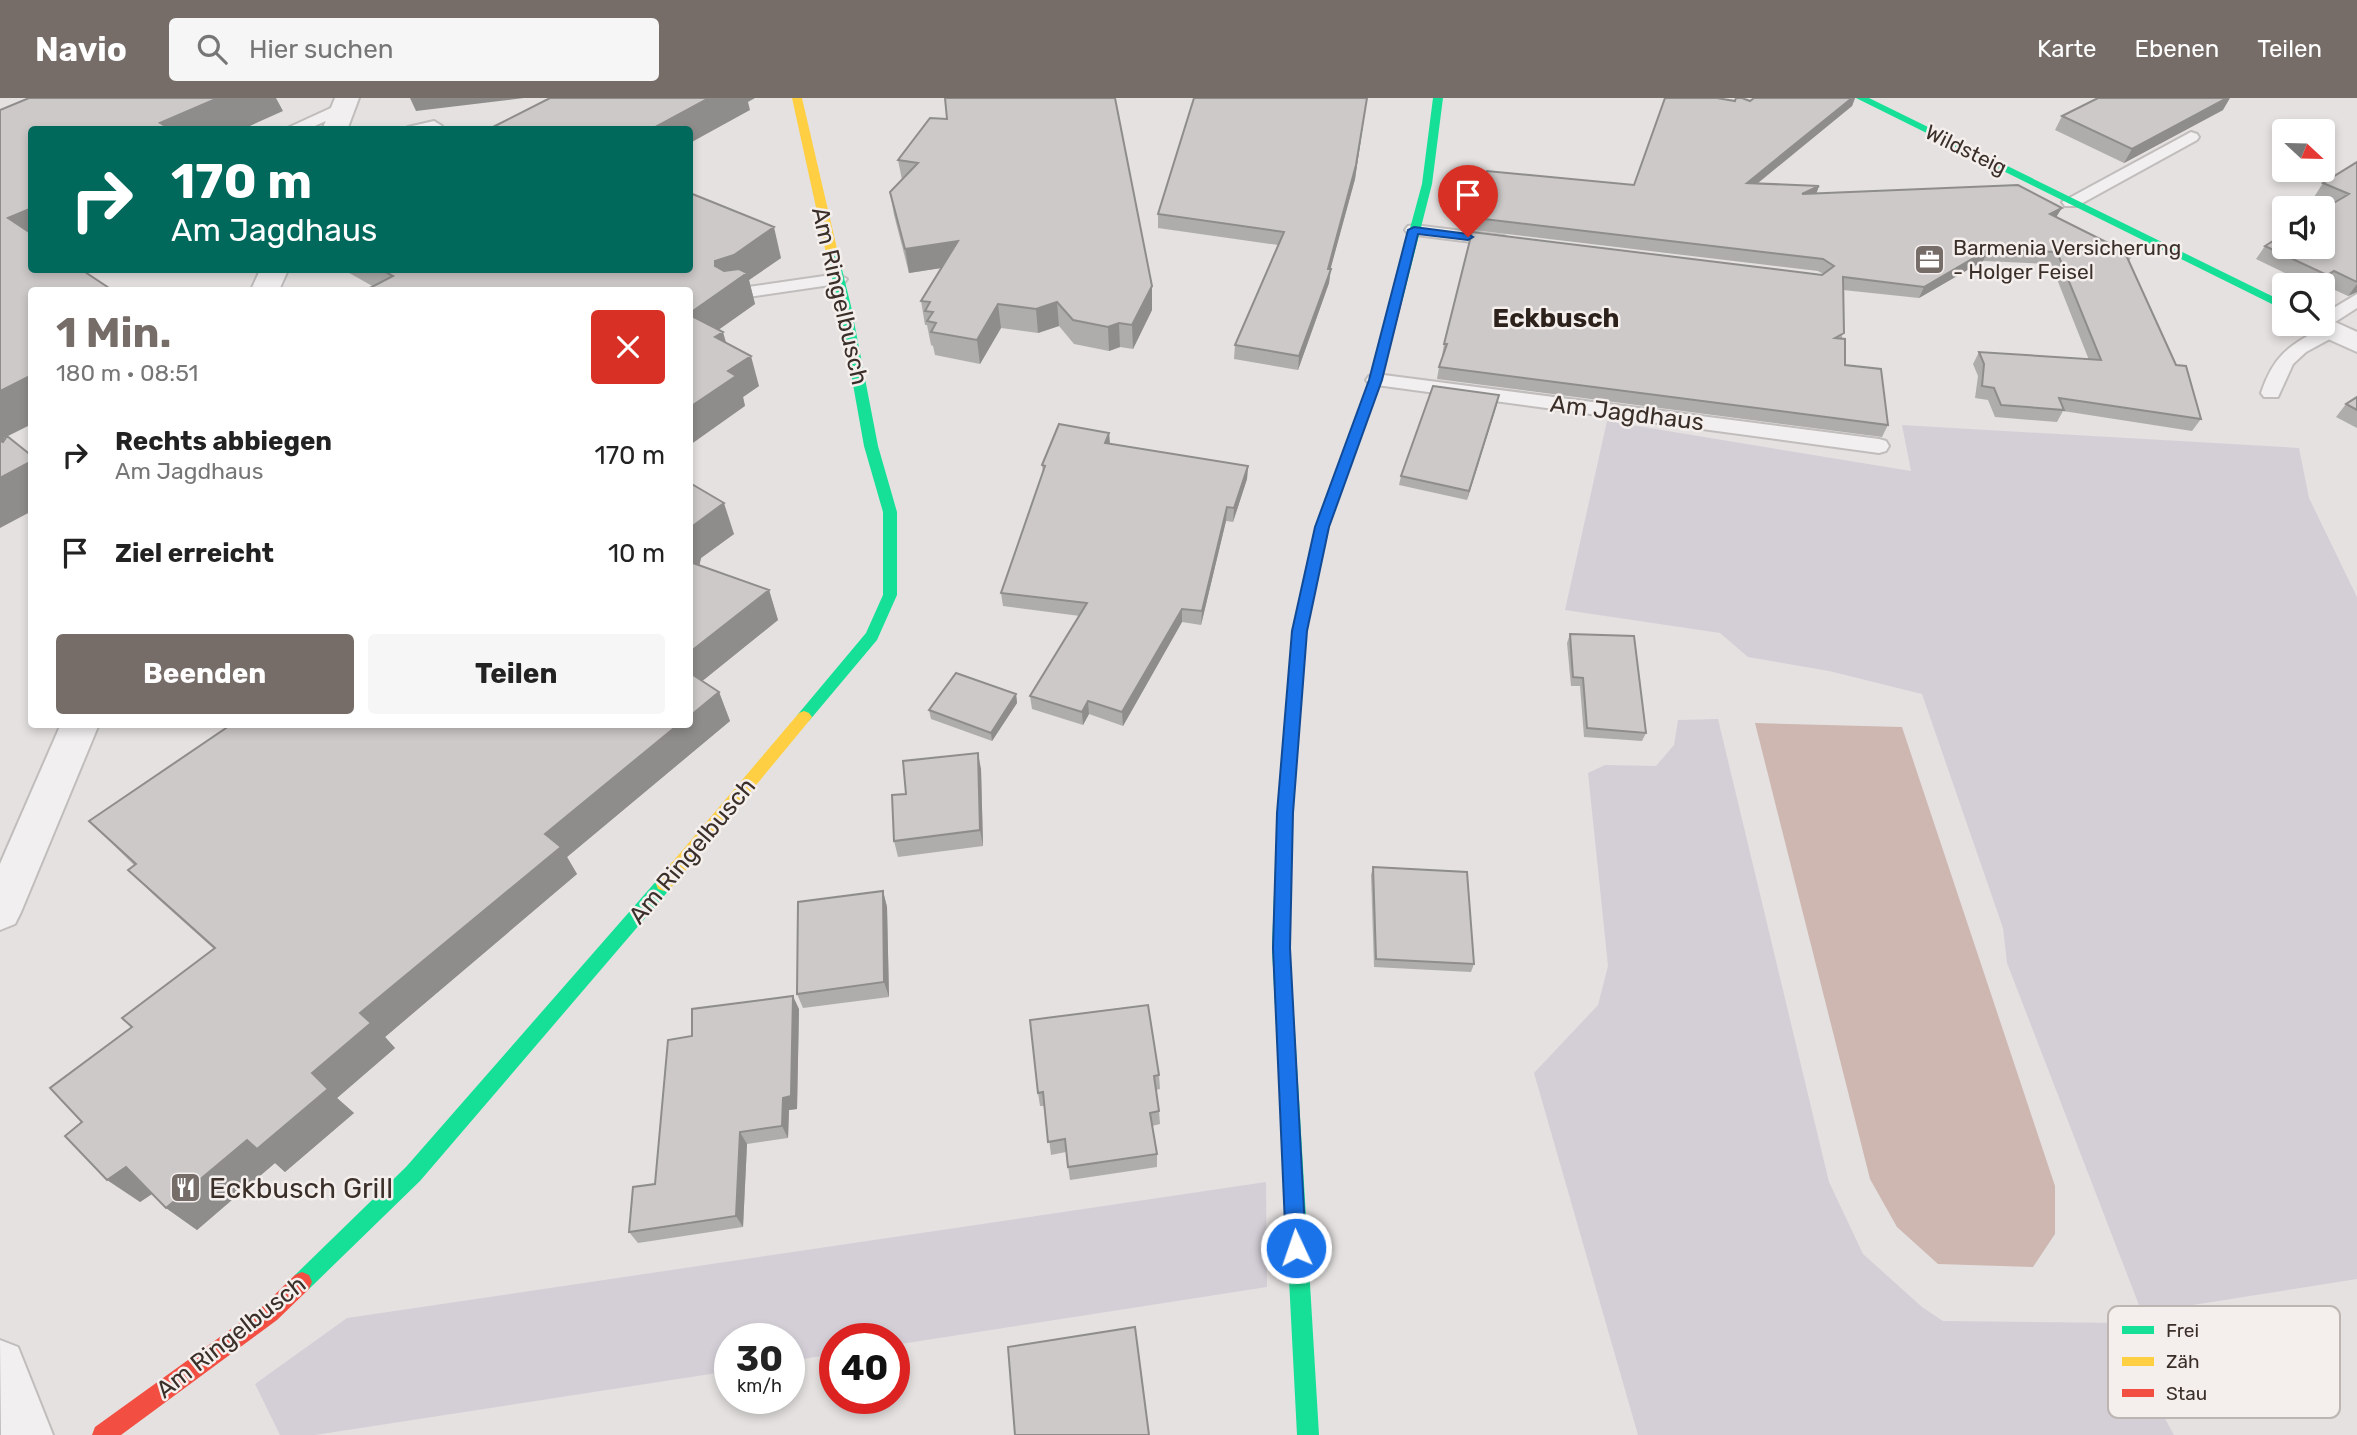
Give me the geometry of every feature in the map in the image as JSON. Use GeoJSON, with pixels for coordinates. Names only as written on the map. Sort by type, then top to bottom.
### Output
{"type":"FeatureCollection","features":[{"type":"Feature","properties":{"kind":"street","name":"Am Ringelbusch"},"geometry":{"type":"LineString","coordinates":[[103,1435],[270,1312],[413,1174],[587,975],[872,636],[890,595],[890,512],[871,446],[838,279],[797,98]]}},
{"type":"Feature","properties":{"kind":"street"},"geometry":{"type":"LineString","coordinates":[[1308,1435],[1282,948],[1285,813],[1300,631],[1322,527],[1376,380],[1427,184],[1438,98]]}},
{"type":"Feature","properties":{"kind":"street","name":"Wildsteig"},"geometry":{"type":"LineString","coordinates":[[1861,98],[2272,301]]}},
{"type":"Feature","properties":{"kind":"street"},"geometry":{"type":"LineString","coordinates":[[0,912],[78,728]]}},
{"type":"Feature","properties":{"kind":"street"},"geometry":{"type":"LineString","coordinates":[[0,1365],[27,1435]]}},
{"type":"Feature","properties":{"kind":"lane"},"geometry":{"type":"LineString","coordinates":[[302,126],[342,111]]}},
{"type":"Feature","properties":{"kind":"lane"},"geometry":{"type":"LineString","coordinates":[[2071,201],[2192,137]]}},
{"type":"Feature","properties":{"kind":"lane"},"geometry":{"type":"LineString","coordinates":[[1414,230],[1521,243]]}},
{"type":"Feature","properties":{"kind":"lane"},"geometry":{"type":"LineString","coordinates":[[734,294],[838,279]]}},
{"type":"Feature","properties":{"kind":"lane"},"geometry":{"type":"LineString","coordinates":[[2335,321],[2357,300]]}},
{"type":"Feature","properties":{"kind":"lane"},"geometry":{"type":"LineString","coordinates":[[2271,393],[2276,373],[2286,356],[2316,336]]}},
{"type":"Feature","properties":{"kind":"lane","name":"Am Jagdhaus"},"geometry":{"type":"LineString","coordinates":[[1376,380],[1879,446]]}},
{"type":"Feature","properties":{"kind":"shaded area"},"geometry":{"type":"Polygon","coordinates":[[[1607,421],[1911,471],[1902,425],[2299,448],[2309,498],[2357,597],[2357,1279],[2186,1306],[2139,1306],[2007,963],[2003,928],[1922,694],[1829,671],[1748,657],[1720,633],[1565,610],[1607,421]]]}},
{"type":"Feature","properties":{"kind":"shaded area"},"geometry":{"type":"Polygon","coordinates":[[[1718,719],[1829,1182],[1863,1254],[1922,1307],[1943,1321],[2108,1323],[2108,1418],[2165,1418],[2174,1435],[1638,1435],[1534,1073],[1598,1005],[1608,966],[1588,773],[1605,765],[1656,766],[1674,745],[1678,720],[1718,719]]]}},
{"type":"Feature","properties":{"kind":"shaded area"},"geometry":{"type":"Polygon","coordinates":[[[1755,723],[1902,727],[2055,1186],[2055,1234],[2033,1267],[1938,1264],[1897,1227],[1870,1179],[1755,723]]]}},
{"type":"Feature","properties":{"kind":"shaded area"},"geometry":{"type":"Polygon","coordinates":[[[1266,1182],[1267,1287],[910,1343],[910,1323],[819,1323],[819,1356],[805,1359],[805,1323],[714,1323],[714,1373],[315,1435],[280,1435],[255,1384],[347,1318],[1266,1182]]]}},
{"type":"Feature","properties":{"kind":"building"},"geometry":{"type":"Polygon","coordinates":[[[29,98],[218,98],[160,123],[165,126],[28,126],[28,210],[8,218],[28,231],[28,273],[86,273],[108,287],[28,287],[28,377],[0,391],[0,110],[29,98]]]}},
{"type":"Feature","properties":{"kind":"building"},"geometry":{"type":"Polygon","coordinates":[[[550,98],[709,98],[657,126],[495,126],[550,98]]]}},
{"type":"Feature","properties":{"kind":"building"},"geometry":{"type":"Polygon","coordinates":[[[945,98],[1115,98],[1152,286],[1132,325],[1119,323],[1108,327],[1073,320],[1057,302],[1036,309],[998,304],[977,340],[931,332],[936,323],[927,321],[933,312],[925,311],[930,302],[921,301],[958,241],[905,249],[890,192],[918,163],[898,160],[930,118],[947,119],[945,98]]]}},
{"type":"Feature","properties":{"kind":"building"},"geometry":{"type":"Polygon","coordinates":[[[1194,98],[1367,98],[1356,165],[1328,269],[1331,269],[1299,356],[1235,345],[1284,232],[1158,214],[1194,98]]]}},
{"type":"Feature","properties":{"kind":"building"},"geometry":{"type":"Polygon","coordinates":[[[1665,98],[1717,98],[1735,101],[1736,98],[1742,98],[1750,101],[1754,98],[1852,98],[1747,183],[1819,186],[1802,194],[2018,185],[2062,208],[2050,214],[2132,255],[2126,255],[2176,365],[2186,366],[2201,419],[2059,398],[2064,410],[2001,405],[1994,388],[1982,386],[1984,364],[1979,352],[2101,360],[2057,252],[1989,249],[1924,287],[1843,277],[1844,333],[1835,338],[1845,339],[1845,365],[1881,369],[1888,425],[1439,367],[1447,344],[1444,344],[1472,232],[1822,275],[1834,266],[1823,259],[1475,218],[1487,171],[1634,185],[1665,98]]]}},
{"type":"Feature","properties":{"kind":"building"},"geometry":{"type":"Polygon","coordinates":[[[2098,98],[2227,98],[2132,149],[2062,116],[2098,98]]]}},
{"type":"Feature","properties":{"kind":"building"},"geometry":{"type":"Polygon","coordinates":[[[2357,162],[2357,282],[2334,271],[2323,273],[2293,259],[2335,259],[2335,202],[2349,194],[2323,183],[2335,182],[2335,176],[2357,162]]]}},
{"type":"Feature","properties":{"kind":"building"},"geometry":{"type":"Polygon","coordinates":[[[693,194],[774,227],[734,255],[715,261],[715,266],[724,271],[739,269],[747,273],[693,311],[693,287],[372,287],[393,276],[388,273],[693,273],[693,194]]]}},
{"type":"Feature","properties":{"kind":"building"},"geometry":{"type":"Polygon","coordinates":[[[693,317],[723,332],[715,337],[751,356],[728,371],[736,376],[693,405],[693,317]]]}},
{"type":"Feature","properties":{"kind":"building"},"geometry":{"type":"Polygon","coordinates":[[[1433,386],[1499,395],[1469,491],[1401,476],[1433,386]]]}},
{"type":"Feature","properties":{"kind":"building"},"geometry":{"type":"Polygon","coordinates":[[[2357,397],[2357,410],[2346,404],[2357,397]]]}},
{"type":"Feature","properties":{"kind":"building"},"geometry":{"type":"Polygon","coordinates":[[[1059,424],[1109,433],[1105,443],[1248,466],[1234,508],[1227,507],[1202,611],[1182,609],[1122,712],[1088,701],[1082,712],[1030,696],[1087,603],[1001,593],[1045,466],[1042,465],[1059,424]]]}},
{"type":"Feature","properties":{"kind":"building"},"geometry":{"type":"Polygon","coordinates":[[[7,436],[28,453],[28,463],[0,478],[0,441],[3,442],[7,436]]]}},
{"type":"Feature","properties":{"kind":"building"},"geometry":{"type":"Polygon","coordinates":[[[693,485],[724,503],[693,526],[693,485]]]}},
{"type":"Feature","properties":{"kind":"building"},"geometry":{"type":"Polygon","coordinates":[[[693,563],[769,590],[693,650],[693,563]]]}},
{"type":"Feature","properties":{"kind":"building"},"geometry":{"type":"Polygon","coordinates":[[[1570,634],[1634,636],[1646,733],[1587,728],[1583,678],[1573,677],[1570,634]]]}},
{"type":"Feature","properties":{"kind":"building"},"geometry":{"type":"Polygon","coordinates":[[[956,673],[1016,694],[991,733],[929,710],[956,673]]]}},
{"type":"Feature","properties":{"kind":"building"},"geometry":{"type":"Polygon","coordinates":[[[693,675],[719,692],[693,714],[693,675]]]}},
{"type":"Feature","properties":{"kind":"building"},"geometry":{"type":"Polygon","coordinates":[[[226,728],[674,728],[545,834],[561,847],[360,1013],[371,1023],[312,1073],[328,1089],[257,1149],[247,1140],[166,1208],[126,1167],[107,1180],[65,1136],[82,1122],[50,1088],[132,1027],[122,1018],[215,948],[128,870],[136,864],[89,821],[226,728]]]}},
{"type":"Feature","properties":{"kind":"building"},"geometry":{"type":"Polygon","coordinates":[[[978,753],[980,830],[894,841],[892,795],[906,794],[903,761],[978,753]]]}},
{"type":"Feature","properties":{"kind":"building"},"geometry":{"type":"Polygon","coordinates":[[[1373,867],[1467,872],[1474,964],[1376,959],[1373,867]]]}},
{"type":"Feature","properties":{"kind":"building"},"geometry":{"type":"Polygon","coordinates":[[[883,891],[884,982],[797,994],[798,902],[883,891]]]}},
{"type":"Feature","properties":{"kind":"building"},"geometry":{"type":"Polygon","coordinates":[[[793,996],[791,1096],[783,1098],[782,1126],[740,1132],[736,1216],[629,1232],[633,1187],[655,1184],[668,1040],[692,1036],[692,1009],[793,996]]]}},
{"type":"Feature","properties":{"kind":"building"},"geometry":{"type":"Polygon","coordinates":[[[1148,1005],[1159,1075],[1154,1076],[1159,1111],[1150,1113],[1157,1154],[1068,1167],[1065,1139],[1048,1142],[1043,1092],[1038,1093],[1030,1020],[1148,1005]]]}},
{"type":"Feature","properties":{"kind":"building"},"geometry":{"type":"Polygon","coordinates":[[[1135,1327],[1149,1435],[1015,1435],[1008,1347],[1135,1327]]]}},
{"type":"Feature","properties":{"kind":"traffic: fast"},"geometry":{"type":"LineString","coordinates":[[1396,302],[1427,184],[1438,98]]}},
{"type":"Feature","properties":{"kind":"traffic: fast"},"geometry":{"type":"LineString","coordinates":[[1861,98],[2272,301]]}},
{"type":"Feature","properties":{"kind":"traffic: fast"},"geometry":{"type":"LineString","coordinates":[[804,717],[872,636],[890,595],[890,512],[871,446],[845,306],[832,253]]}},
{"type":"Feature","properties":{"kind":"traffic: fast"},"geometry":{"type":"LineString","coordinates":[[1298,652],[1285,813],[1281,948],[1308,1435]]}},
{"type":"Feature","properties":{"kind":"traffic: fast"},"geometry":{"type":"LineString","coordinates":[[302,1282],[413,1174],[664,884]]}},
{"type":"Feature","properties":{"kind":"traffic: slow"},"geometry":{"type":"LineString","coordinates":[[797,98],[832,253]]}},
{"type":"Feature","properties":{"kind":"traffic: slow"},"geometry":{"type":"LineString","coordinates":[[664,884],[804,717]]}},
{"type":"Feature","properties":{"kind":"traffic: jam"},"geometry":{"type":"LineString","coordinates":[[1298,652],[1322,527],[1376,380],[1396,302]]}},
{"type":"Feature","properties":{"kind":"traffic: jam"},"geometry":{"type":"LineString","coordinates":[[103,1435],[270,1313],[302,1282]]}},
{"type":"Feature","properties":{"kind":"place","name":"Barmenia Versicherung - Holger Feisel"},"geometry":{"type":"Point","coordinates":[1930,260]}},
{"type":"Feature","properties":{"kind":"place","name":"Eckbusch Grill"},"geometry":{"type":"Point","coordinates":[186,1188]}},
{"type":"Feature","properties":{"kind":"district","name":"Eckbusch"},"geometry":{"type":"Point","coordinates":[1556,318]}},
{"type":"Feature","properties":{"kind":"route"},"geometry":{"type":"LineString","coordinates":[[1296,1248],[1282,948],[1285,813],[1300,631],[1322,527],[1376,380],[1414,230],[1468,237]]}}]}
